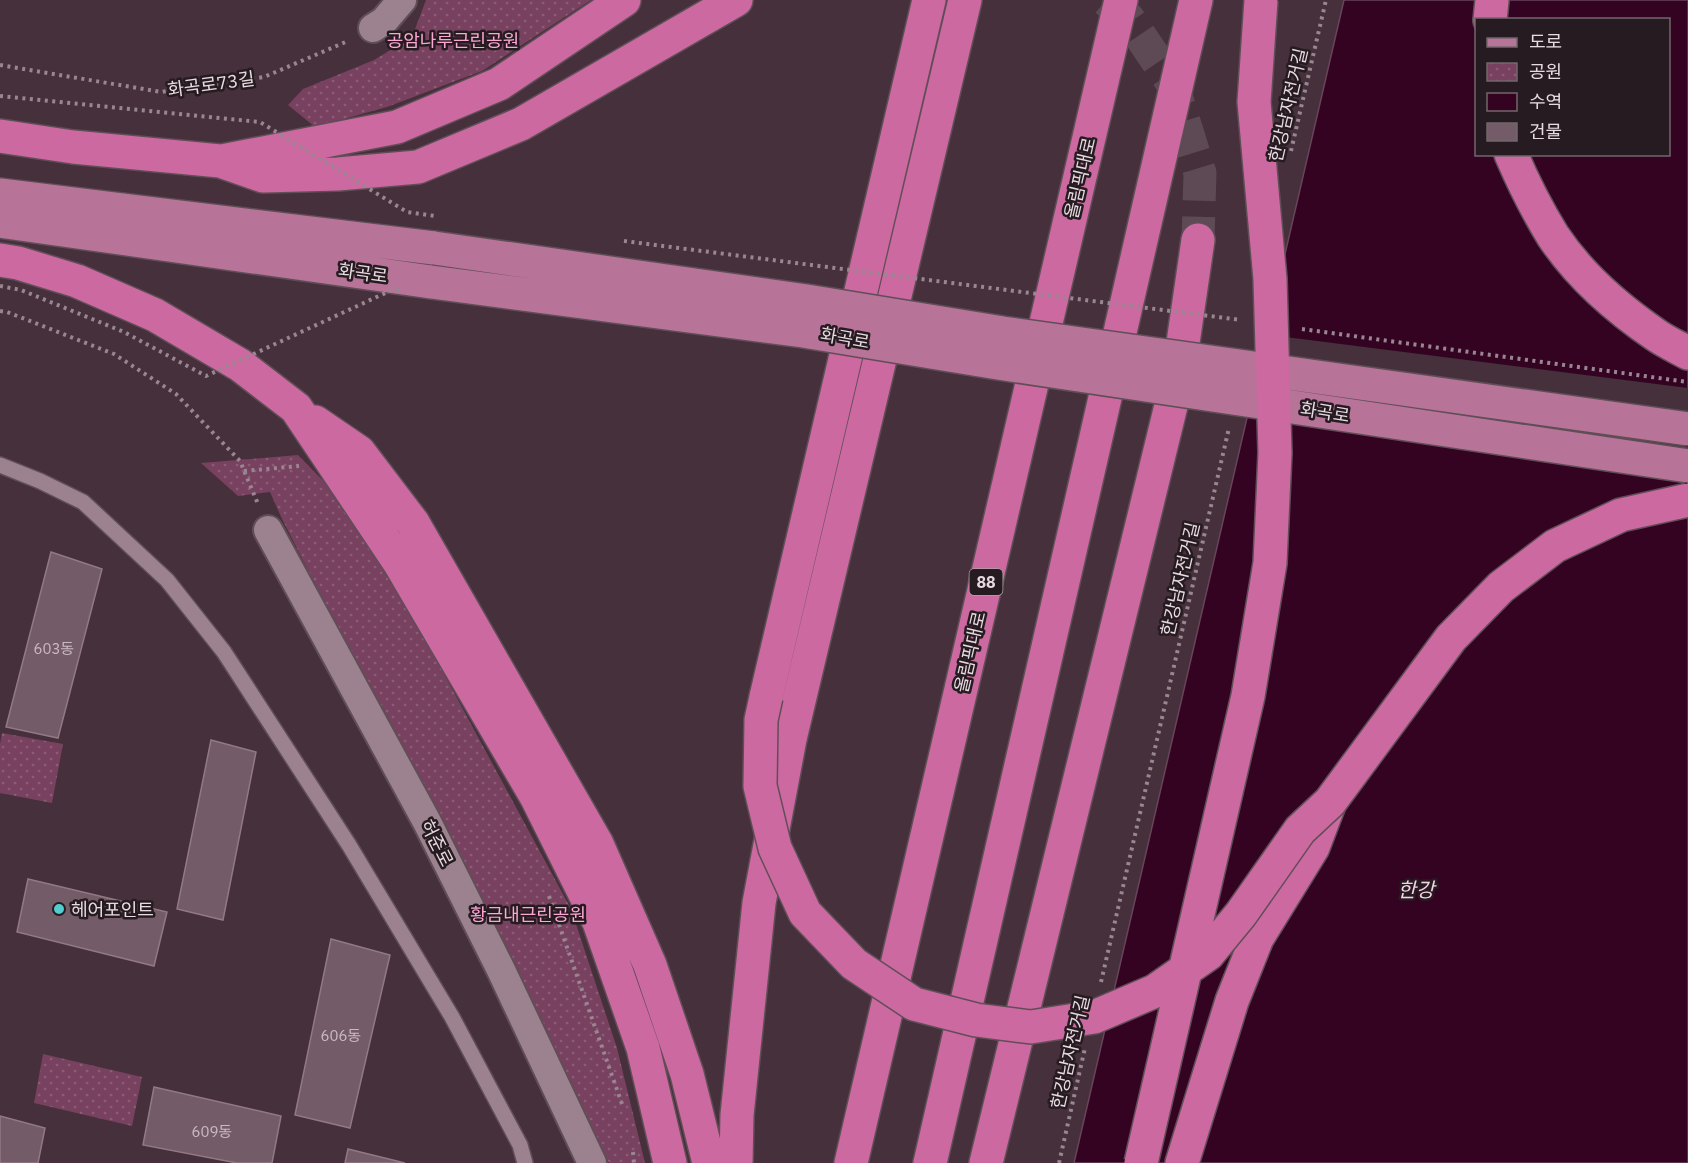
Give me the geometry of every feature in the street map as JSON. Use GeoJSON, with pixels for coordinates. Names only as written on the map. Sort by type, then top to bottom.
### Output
{"type":"FeatureCollection","features":[{"type":"Feature","properties":{"kind":"highway"},"geometry":{"type":"LineString","coordinates":[[220,161],[397,127],[499,84],[624,0]]}},
{"type":"Feature","properties":{"kind":"highway"},"geometry":{"type":"LineString","coordinates":[[0,136],[73,147],[220,161],[263,176],[338,174],[418,167],[521,124],[736,0]]}},
{"type":"Feature","properties":{"kind":"highway"},"geometry":{"type":"LineString","coordinates":[[929,0],[761,720],[760,786],[775,848],[805,913],[854,964],[914,1004],[976,1020],[1031,1027],[1094,1017],[1155,991],[1208,954],[1240,914],[1300,830],[1330,802],[1451,638],[1502,587],[1555,546],[1612,519],[1688,500]]}},
{"type":"Feature","properties":{"kind":"highway"},"geometry":{"type":"LineString","coordinates":[[736,1163],[738,1115],[759,903],[790,739],[965,0]]}},
{"type":"Feature","properties":{"kind":"highway","name":"올림픽대로"},"geometry":{"type":"LineString","coordinates":[[851,1163],[1121,0]]}},
{"type":"Feature","properties":{"kind":"highway"},"geometry":{"type":"LineString","coordinates":[[930,1163],[1196,0]]}},
{"type":"Feature","properties":{"kind":"highway"},"geometry":{"type":"LineString","coordinates":[[1141,1163],[1248,696],[1270,562],[1275,453],[1270,279],[1254,102],[1261,0]]}},
{"type":"Feature","properties":{"kind":"highway"},"geometry":{"type":"LineString","coordinates":[[1481,0],[1483,18]]}},
{"type":"Feature","properties":{"kind":"highway"},"geometry":{"type":"LineString","coordinates":[[1490,18],[1492,0]]}},
{"type":"Feature","properties":{"kind":"highway"},"geometry":{"type":"LineString","coordinates":[[1511,156],[1527,191],[1554,237],[1582,272],[1618,306],[1657,336],[1688,353]]}},
{"type":"Feature","properties":{"kind":"highway"},"geometry":{"type":"LineString","coordinates":[[986,1163],[1178,377],[1198,240]]}},
{"type":"Feature","properties":{"kind":"highway"},"geometry":{"type":"LineString","coordinates":[[0,260],[18,263],[77,281],[155,315],[240,365],[359,452],[412,523],[597,844],[650,965],[687,1074],[709,1163]]}},
{"type":"Feature","properties":{"kind":"highway"},"geometry":{"type":"LineString","coordinates":[[296,408],[399,562],[446,639],[537,798],[599,922],[643,1048],[670,1163]]}},
{"type":"Feature","properties":{"kind":"highway"},"geometry":{"type":"LineString","coordinates":[[1182,1163],[1232,1001],[1257,938],[1313,847],[1330,802]]}},
{"type":"Feature","properties":{"kind":"main road","name":"화곡로"},"geometry":{"type":"LineString","coordinates":[[0,195],[434,248],[807,301],[1073,343],[1688,429]]}},
{"type":"Feature","properties":{"kind":"main road","name":"화곡로"},"geometry":{"type":"LineString","coordinates":[[0,221],[431,282],[803,331],[998,363],[1688,466]]}},
{"type":"Feature","properties":{"kind":"street"},"geometry":{"type":"LineString","coordinates":[[373,28],[384,21],[402,0]]}},
{"type":"Feature","properties":{"kind":"street","name":"허준로"},"geometry":{"type":"LineString","coordinates":[[268,530],[432,833],[501,970],[592,1163]]}},
{"type":"Feature","properties":{"kind":"lane"},"geometry":{"type":"LineString","coordinates":[[0,465],[40,480],[82,502],[167,580],[224,652],[350,845],[452,1017],[520,1144],[525,1163]]}},
{"type":"Feature","properties":{"kind":"path","name":"한강남자전거길"},"geometry":{"type":"LineString","coordinates":[[1292,151],[1326,0]]}},
{"type":"Feature","properties":{"kind":"path","name":"화곡로73길"},"geometry":{"type":"LineString","coordinates":[[0,65],[161,92],[264,77],[365,34],[373,28]]}},
{"type":"Feature","properties":{"kind":"path"},"geometry":{"type":"LineString","coordinates":[[0,96],[260,122],[407,212],[442,217]]}},
{"type":"Feature","properties":{"kind":"path"},"geometry":{"type":"LineString","coordinates":[[616,240],[1252,322]]}},
{"type":"Feature","properties":{"kind":"path"},"geometry":{"type":"LineString","coordinates":[[0,311],[114,354],[176,394],[240,461],[268,530]]}},
{"type":"Feature","properties":{"kind":"path"},"geometry":{"type":"LineString","coordinates":[[1298,328],[1688,382]]}},
{"type":"Feature","properties":{"kind":"path","name":"한강남자전거길"},"geometry":{"type":"LineString","coordinates":[[1098,991],[1231,419]]}},
{"type":"Feature","properties":{"kind":"path"},"geometry":{"type":"LineString","coordinates":[[244,471],[302,466]]}},
{"type":"Feature","properties":{"kind":"path"},"geometry":{"type":"LineString","coordinates":[[549,895],[624,1110]]}},
{"type":"Feature","properties":{"kind":"path","name":"한강남자전거길"},"geometry":{"type":"LineString","coordinates":[[1059,1163],[1088,1037]]}},
{"type":"Feature","properties":{"kind":"path"},"geometry":{"type":"LineString","coordinates":[[633,1143],[634,1163]]}},
{"type":"Feature","properties":{"kind":"green space","name":"공암나루근린공원"},"geometry":{"type":"Polygon","coordinates":[[[426,0],[591,0],[482,71],[387,107],[315,127],[288,105],[303,89],[374,60],[412,37],[426,0]]]}},
{"type":"Feature","properties":{"kind":"green space","name":"황금내근린공원"},"geometry":{"type":"Polygon","coordinates":[[[298,455],[341,499],[404,600],[571,909],[617,1048],[645,1163],[609,1163],[270,492],[238,496],[201,463],[298,455]]]}},
{"type":"Feature","properties":{"kind":"green space"},"geometry":{"type":"Polygon","coordinates":[[[2,733],[63,744],[52,803],[0,793],[2,733]]]}},
{"type":"Feature","properties":{"kind":"green space"},"geometry":{"type":"Polygon","coordinates":[[[43,1054],[142,1077],[132,1126],[34,1103],[43,1054]]]}},
{"type":"Feature","properties":{"kind":"water","name":"한강"},"geometry":{"type":"Polygon","coordinates":[[[1344,0],[1688,0],[1688,1163],[1074,1163],[1344,0]]]}},
{"type":"Feature","properties":{"kind":"pier"},"geometry":{"type":"Polygon","coordinates":[[[1263,334],[1688,388],[1688,473],[1245,413],[1263,334]]]}},
{"type":"Feature","properties":{"kind":"building"},"geometry":{"type":"Polygon","coordinates":[[[51,552],[102,569],[58,738],[6,727],[51,552]]]}},
{"type":"Feature","properties":{"kind":"building"},"geometry":{"type":"Polygon","coordinates":[[[211,740],[256,752],[223,920],[177,909],[211,740]]]}},
{"type":"Feature","properties":{"kind":"building"},"geometry":{"type":"Polygon","coordinates":[[[28,879],[167,912],[154,966],[17,932],[28,879]]]}},
{"type":"Feature","properties":{"kind":"building"},"geometry":{"type":"Polygon","coordinates":[[[331,939],[390,955],[350,1128],[295,1115],[331,939]]]}},
{"type":"Feature","properties":{"kind":"building"},"geometry":{"type":"Polygon","coordinates":[[[154,1087],[281,1116],[272,1163],[237,1163],[143,1145],[154,1087]]]}},
{"type":"Feature","properties":{"kind":"building"},"geometry":{"type":"Polygon","coordinates":[[[0,1116],[45,1128],[38,1163],[0,1163],[0,1116]]]}},
{"type":"Feature","properties":{"kind":"building"},"geometry":{"type":"Polygon","coordinates":[[[348,1149],[405,1163],[345,1163],[348,1149]]]}},
{"type":"Feature","properties":{"kind":"tunnel"},"geometry":{"type":"LineString","coordinates":[[1106,0],[1128,18],[1172,83],[1200,173],[1198,240]]}},
{"type":"Feature","properties":{"kind":"place","name":"헤어포인트"},"geometry":{"type":"Point","coordinates":[59,909]}}]}
